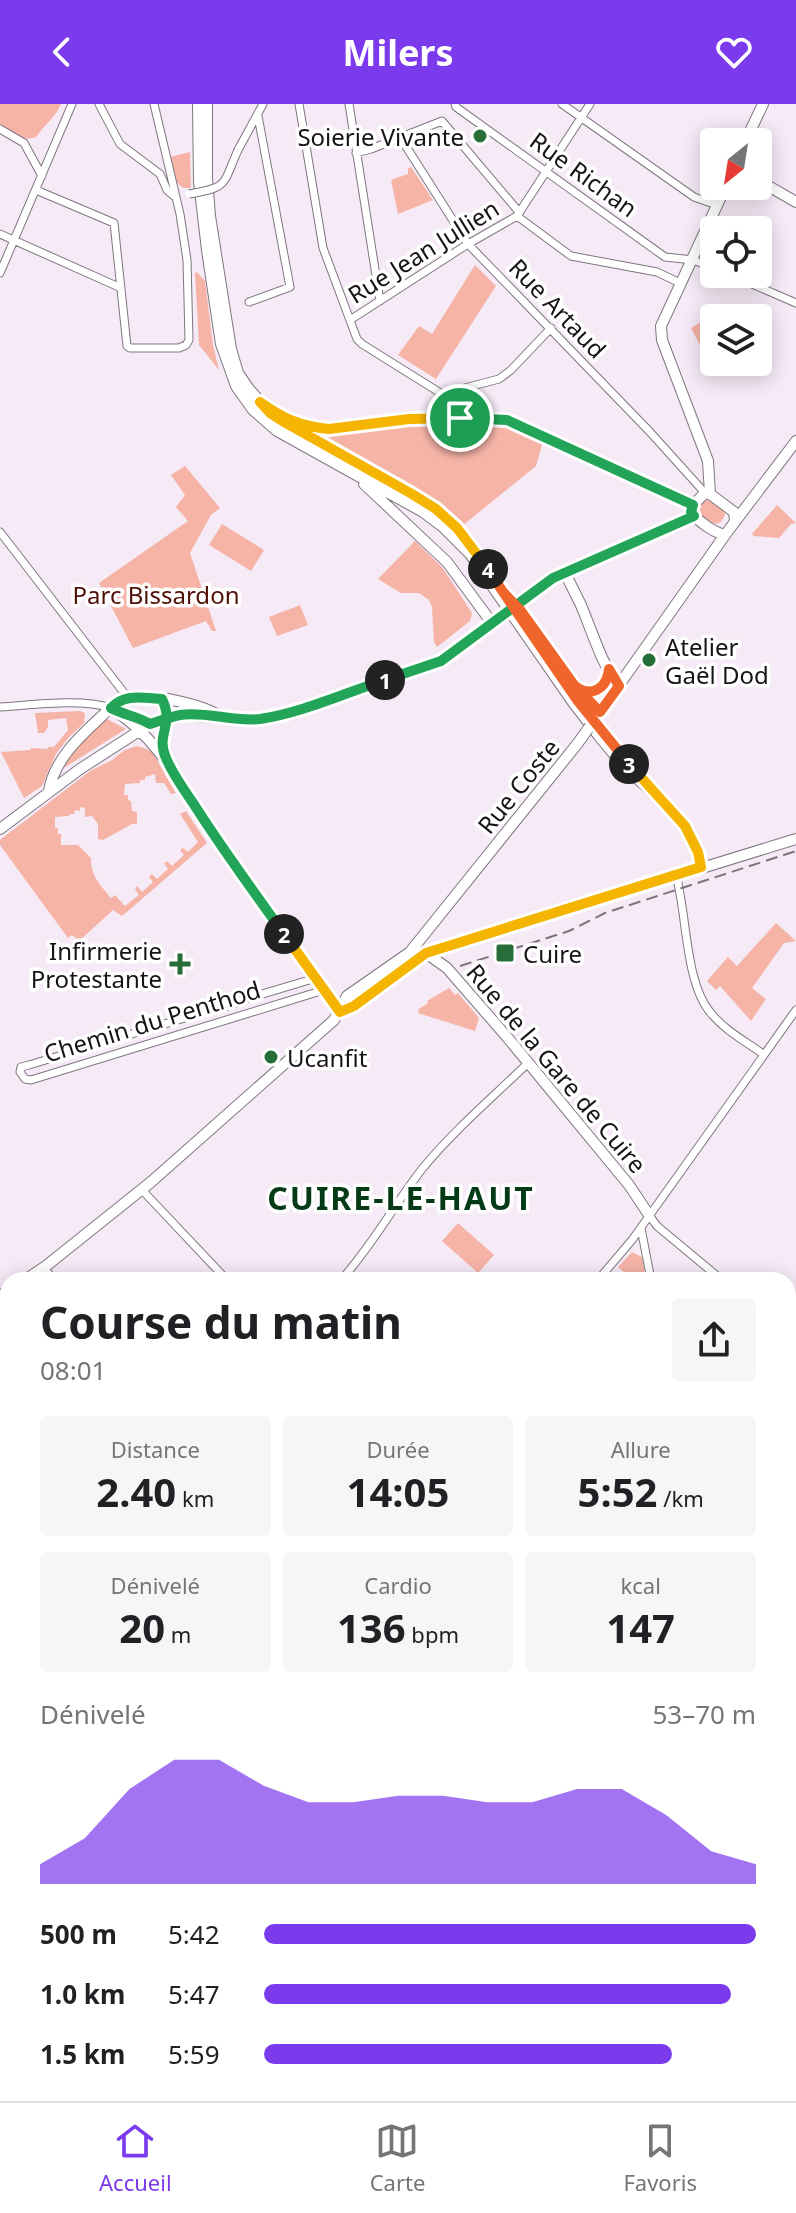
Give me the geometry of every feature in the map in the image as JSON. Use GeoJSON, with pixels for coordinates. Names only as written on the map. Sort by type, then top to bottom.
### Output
{"type":"FeatureCollection","features":[{"type":"Feature","properties":{"kind":"street"},"geometry":{"type":"LineString","coordinates":[[0,273],[72,104]]}},
{"type":"Feature","properties":{"kind":"street"},"geometry":{"type":"LineString","coordinates":[[99,104],[120,144],[160,174],[167,190],[175,197]]}},
{"type":"Feature","properties":{"kind":"street"},"geometry":{"type":"LineString","coordinates":[[36,190],[114,223],[127,344],[130,348],[179,348],[186,345],[189,340],[187,260],[154,104]]}},
{"type":"Feature","properties":{"kind":"street"},"geometry":{"type":"LineString","coordinates":[[198,104],[200,200],[221,344],[228,368],[243,397],[263,421],[277,431],[423,512],[457,539],[572,701],[627,770],[685,826],[698,852],[701,867]]}},
{"type":"Feature","properties":{"kind":"street"},"geometry":{"type":"LineString","coordinates":[[207,104],[210,216],[231,349],[238,373],[270,413],[412,494],[436,509],[457,528],[577,700],[648,788]]}},
{"type":"Feature","properties":{"kind":"street"},"geometry":{"type":"LineString","coordinates":[[175,197],[219,188],[224,183],[263,104]]}},
{"type":"Feature","properties":{"kind":"street"},"geometry":{"type":"LineString","coordinates":[[299,104],[323,248],[357,339],[362,344],[442,394],[499,379],[551,328]]}},
{"type":"Feature","properties":{"kind":"street"},"geometry":{"type":"LineString","coordinates":[[349,104],[380,301]]}},
{"type":"Feature","properties":{"kind":"street"},"geometry":{"type":"LineString","coordinates":[[562,104],[694,197],[710,203],[719,201]]}},
{"type":"Feature","properties":{"kind":"street"},"geometry":{"type":"LineString","coordinates":[[518,214],[590,104]]}},
{"type":"Feature","properties":{"kind":"street"},"geometry":{"type":"LineString","coordinates":[[752,128],[763,104]]}},
{"type":"Feature","properties":{"kind":"street","name":"Rue Richan"},"geometry":{"type":"LineString","coordinates":[[456,106],[665,257],[700,263]]}},
{"type":"Feature","properties":{"kind":"street"},"geometry":{"type":"LineString","coordinates":[[249,302],[290,287],[258,116]]}},
{"type":"Feature","properties":{"kind":"street"},"geometry":{"type":"LineString","coordinates":[[356,153],[440,120],[518,214],[571,256],[657,272],[680,283]]}},
{"type":"Feature","properties":{"kind":"street"},"geometry":{"type":"LineString","coordinates":[[0,129],[24,143],[42,176]]}},
{"type":"Feature","properties":{"kind":"street","name":"Rue Artaud"},"geometry":{"type":"LineString","coordinates":[[400,137],[468,244],[708,494]]}},
{"type":"Feature","properties":{"kind":"street"},"geometry":{"type":"LineString","coordinates":[[772,188],[796,202]]}},
{"type":"Feature","properties":{"kind":"street"},"geometry":{"type":"LineString","coordinates":[[0,829],[49,791],[150,724],[181,715],[244,720],[278,716],[436,663],[542,585],[694,511],[708,494],[709,466],[662,340],[661,326],[719,201]]}},
{"type":"Feature","properties":{"kind":"street","name":"Rue Jean Jullien"},"geometry":{"type":"LineString","coordinates":[[350,320],[518,214]]}},
{"type":"Feature","properties":{"kind":"street"},"geometry":{"type":"LineString","coordinates":[[0,234],[121,288]]}},
{"type":"Feature","properties":{"kind":"street"},"geometry":{"type":"LineString","coordinates":[[657,272],[664,267],[665,257]]}},
{"type":"Feature","properties":{"kind":"street"},"geometry":{"type":"LineString","coordinates":[[761,288],[796,303]]}},
{"type":"Feature","properties":{"kind":"street"},"geometry":{"type":"LineString","coordinates":[[260,402],[295,424],[329,429],[409,419],[504,419],[694,511],[718,533],[725,535]]}},
{"type":"Feature","properties":{"kind":"street","name":"Rue Coste"},"geometry":{"type":"LineString","coordinates":[[37,1272],[142,1190],[328,1025],[340,1012],[347,996],[410,952],[578,743],[735,521],[796,441]]}},
{"type":"Feature","properties":{"kind":"street"},"geometry":{"type":"LineString","coordinates":[[346,471],[447,562],[494,621]]}},
{"type":"Feature","properties":{"kind":"street"},"geometry":{"type":"LineString","coordinates":[[708,494],[734,512],[735,521]]}},
{"type":"Feature","properties":{"kind":"street"},"geometry":{"type":"LineString","coordinates":[[0,532],[128,698]]}},
{"type":"Feature","properties":{"kind":"street"},"geometry":{"type":"LineString","coordinates":[[565,573],[619,686]]}},
{"type":"Feature","properties":{"kind":"street"},"geometry":{"type":"LineString","coordinates":[[503,592],[521,611],[598,715]]}},
{"type":"Feature","properties":{"kind":"street"},"geometry":{"type":"LineString","coordinates":[[581,691],[591,692],[602,687],[609,669]]}},
{"type":"Feature","properties":{"kind":"street"},"geometry":{"type":"LineString","coordinates":[[49,791],[66,753],[121,699],[162,699],[201,707],[223,718]]}},
{"type":"Feature","properties":{"kind":"street"},"geometry":{"type":"LineString","coordinates":[[162,699],[167,707],[168,719],[161,745],[167,762]]}},
{"type":"Feature","properties":{"kind":"street"},"geometry":{"type":"LineString","coordinates":[[87,704],[94,723]]}},
{"type":"Feature","properties":{"kind":"street"},"geometry":{"type":"LineString","coordinates":[[0,707],[101,705],[122,715],[139,730],[167,762],[218,842],[340,1012]]}},
{"type":"Feature","properties":{"kind":"street"},"geometry":{"type":"LineString","coordinates":[[122,715],[132,715],[150,724]]}},
{"type":"Feature","properties":{"kind":"street"},"geometry":{"type":"LineString","coordinates":[[410,952],[426,953],[796,839]]}},
{"type":"Feature","properties":{"kind":"street"},"geometry":{"type":"LineString","coordinates":[[676,875],[694,974],[703,1002],[720,1023],[763,1054]]}},
{"type":"Feature","properties":{"kind":"street"},"geometry":{"type":"LineString","coordinates":[[420,940],[426,953]]}},
{"type":"Feature","properties":{"kind":"street","name":"Rue Coste"},"geometry":{"type":"LineString","coordinates":[[340,1012],[354,1006],[426,953]]}},
{"type":"Feature","properties":{"kind":"street","name":"Rue de la Gare de Cuire"},"geometry":{"type":"LineString","coordinates":[[426,953],[447,968],[528,1063],[629,1185],[649,1215]]}},
{"type":"Feature","properties":{"kind":"street","name":"Chemin du Penthod"},"geometry":{"type":"LineString","coordinates":[[316,978],[21,1067],[20,1072],[25,1079],[31,1080],[324,990]]}},
{"type":"Feature","properties":{"kind":"street"},"geometry":{"type":"LineString","coordinates":[[605,1272],[641,1228],[796,1010]]}},
{"type":"Feature","properties":{"kind":"street"},"geometry":{"type":"LineString","coordinates":[[347,1272],[441,1147],[528,1063]]}},
{"type":"Feature","properties":{"kind":"street"},"geometry":{"type":"LineString","coordinates":[[142,1190],[219,1272]]}},
{"type":"Feature","properties":{"kind":"street"},"geometry":{"type":"LineString","coordinates":[[649,1215],[657,1226],[712,1272]]}},
{"type":"Feature","properties":{"kind":"street"},"geometry":{"type":"LineString","coordinates":[[641,1228],[649,1272]]}},
{"type":"Feature","properties":{"kind":"street"},"geometry":{"type":"LineString","coordinates":[[43,1268],[47,1272]]}},
{"type":"Feature","properties":{"kind":"green space"},"geometry":{"type":"Polygon","coordinates":[[[0,104],[61,104],[36,137],[26,138],[0,127],[0,104]]]}},
{"type":"Feature","properties":{"kind":"green space"},"geometry":{"type":"Polygon","coordinates":[[[190,152],[191,188],[183,188],[175,181],[169,157],[190,152]]]}},
{"type":"Feature","properties":{"kind":"green space"},"geometry":{"type":"Polygon","coordinates":[[[411,167],[433,200],[398,214],[391,180],[408,174],[411,167]]]}},
{"type":"Feature","properties":{"kind":"green space"},"geometry":{"type":"Polygon","coordinates":[[[475,265],[496,286],[436,379],[398,355],[419,326],[432,334],[475,265]]]}},
{"type":"Feature","properties":{"kind":"green space"},"geometry":{"type":"Polygon","coordinates":[[[197,272],[205,281],[219,370],[199,345],[197,272]]]}},
{"type":"Feature","properties":{"kind":"green space"},"geometry":{"type":"Polygon","coordinates":[[[700,322],[700,345],[691,328],[700,322]]]}},
{"type":"Feature","properties":{"kind":"green space"},"geometry":{"type":"Polygon","coordinates":[[[408,424],[505,425],[543,441],[536,466],[462,526],[426,496],[328,441],[330,433],[408,424]]]}},
{"type":"Feature","properties":{"kind":"green space","name":"Parc Bissardon"},"geometry":{"type":"Polygon","coordinates":[[[185,466],[220,508],[211,515],[190,553],[216,631],[212,631],[206,621],[133,648],[99,583],[188,521],[176,507],[185,495],[171,475],[185,466]]]}},
{"type":"Feature","properties":{"kind":"green space"},"geometry":{"type":"Polygon","coordinates":[[[704,500],[714,502],[722,509],[725,515],[721,522],[711,523],[698,513],[698,505],[704,500]]]}},
{"type":"Feature","properties":{"kind":"green space"},"geometry":{"type":"Polygon","coordinates":[[[777,505],[796,523],[791,524],[779,538],[754,536],[752,534],[777,505]]]}},
{"type":"Feature","properties":{"kind":"green space"},"geometry":{"type":"Polygon","coordinates":[[[222,524],[264,550],[251,571],[209,545],[222,524]]]}},
{"type":"Feature","properties":{"kind":"green space"},"geometry":{"type":"Polygon","coordinates":[[[415,541],[442,567],[472,613],[470,621],[437,647],[429,600],[419,593],[401,593],[378,579],[415,541]]]}},
{"type":"Feature","properties":{"kind":"green space"},"geometry":{"type":"Polygon","coordinates":[[[300,605],[308,625],[277,636],[269,617],[300,605]]]}},
{"type":"Feature","properties":{"kind":"green space"},"geometry":{"type":"Polygon","coordinates":[[[35,713],[85,713],[84,723],[56,754],[42,786],[24,798],[1,752],[54,747],[68,730],[66,718],[48,720],[44,733],[38,733],[35,713]]]}},
{"type":"Feature","properties":{"kind":"green space"},"geometry":{"type":"Polygon","coordinates":[[[107,719],[126,729],[62,769],[82,742],[107,719]]]}},
{"type":"Feature","properties":{"kind":"green space"},"geometry":{"type":"Polygon","coordinates":[[[137,746],[153,753],[176,793],[171,794],[164,783],[156,783],[155,774],[140,780],[140,783],[125,784],[124,795],[128,795],[131,801],[132,811],[137,812],[137,824],[103,840],[98,839],[98,824],[92,816],[85,817],[85,808],[80,807],[80,811],[75,810],[69,816],[55,817],[61,845],[78,845],[91,858],[92,870],[100,884],[111,898],[115,895],[125,906],[139,895],[135,889],[137,886],[142,892],[153,882],[149,877],[152,874],[157,879],[168,869],[164,863],[167,861],[172,866],[184,855],[180,850],[183,848],[188,852],[198,842],[180,814],[186,811],[207,843],[122,916],[113,910],[79,941],[72,935],[68,938],[0,845],[0,840],[90,771],[137,746]]]}},
{"type":"Feature","properties":{"kind":"green space"},"geometry":{"type":"Polygon","coordinates":[[[776,923],[796,941],[784,943],[752,988],[766,999],[751,1021],[720,986],[716,990],[707,981],[728,957],[737,966],[776,923]]]}},
{"type":"Feature","properties":{"kind":"green space"},"geometry":{"type":"Polygon","coordinates":[[[449,988],[455,995],[458,993],[479,1018],[475,1031],[418,1013],[427,1001],[449,988]]]}},
{"type":"Feature","properties":{"kind":"green space"},"geometry":{"type":"Polygon","coordinates":[[[458,1223],[494,1255],[477,1272],[442,1241],[458,1223]]]}},
{"type":"Feature","properties":{"kind":"green space"},"geometry":{"type":"Polygon","coordinates":[[[632,1252],[642,1257],[645,1272],[624,1272],[618,1267],[632,1252]]]}},
{"type":"Feature","properties":{"kind":"railway"},"geometry":{"type":"LineString","coordinates":[[460,966],[569,931],[605,913],[796,851]]}},
{"type":"Feature","properties":{"kind":"place","name":"Soierie Vivante"},"geometry":{"type":"Point","coordinates":[480,136]}},
{"type":"Feature","properties":{"kind":"place","name":"Atelier Gaël Dod"},"geometry":{"type":"Point","coordinates":[649,660]}},
{"type":"Feature","properties":{"kind":"place","name":"Cuire"},"geometry":{"type":"Point","coordinates":[505,953]}},
{"type":"Feature","properties":{"kind":"place","name":"Infirmerie Protestante"},"geometry":{"type":"Point","coordinates":[180,964]}},
{"type":"Feature","properties":{"kind":"place","name":"Ucanfit"},"geometry":{"type":"Point","coordinates":[271,1057]}},
{"type":"Feature","properties":{"kind":"district","name":"CUIRE-LE-HAUT"},"geometry":{"type":"Point","coordinates":[401,1197]}},
{"type":"Feature","properties":{"kind":"route"},"geometry":{"type":"LineString","coordinates":[[460,418],[409,419],[329,429],[295,424],[260,402],[284,422],[436,509],[457,528],[503,592],[521,611],[574,685],[577,689],[600,712],[619,686],[609,669],[605,684],[599,689],[591,692],[577,689],[521,611],[503,592],[540,646],[577,700],[599,729],[648,788],[681,820],[698,852],[701,867],[426,953],[354,1006],[340,1012],[218,842],[167,762],[161,745],[168,719],[168,714],[162,699],[121,699],[111,708],[150,724],[168,719],[181,715],[244,720],[295,711],[441,661],[501,615],[518,603],[542,585],[553,578],[694,516],[691,512],[693,505],[507,420],[460,418]]}}]}
